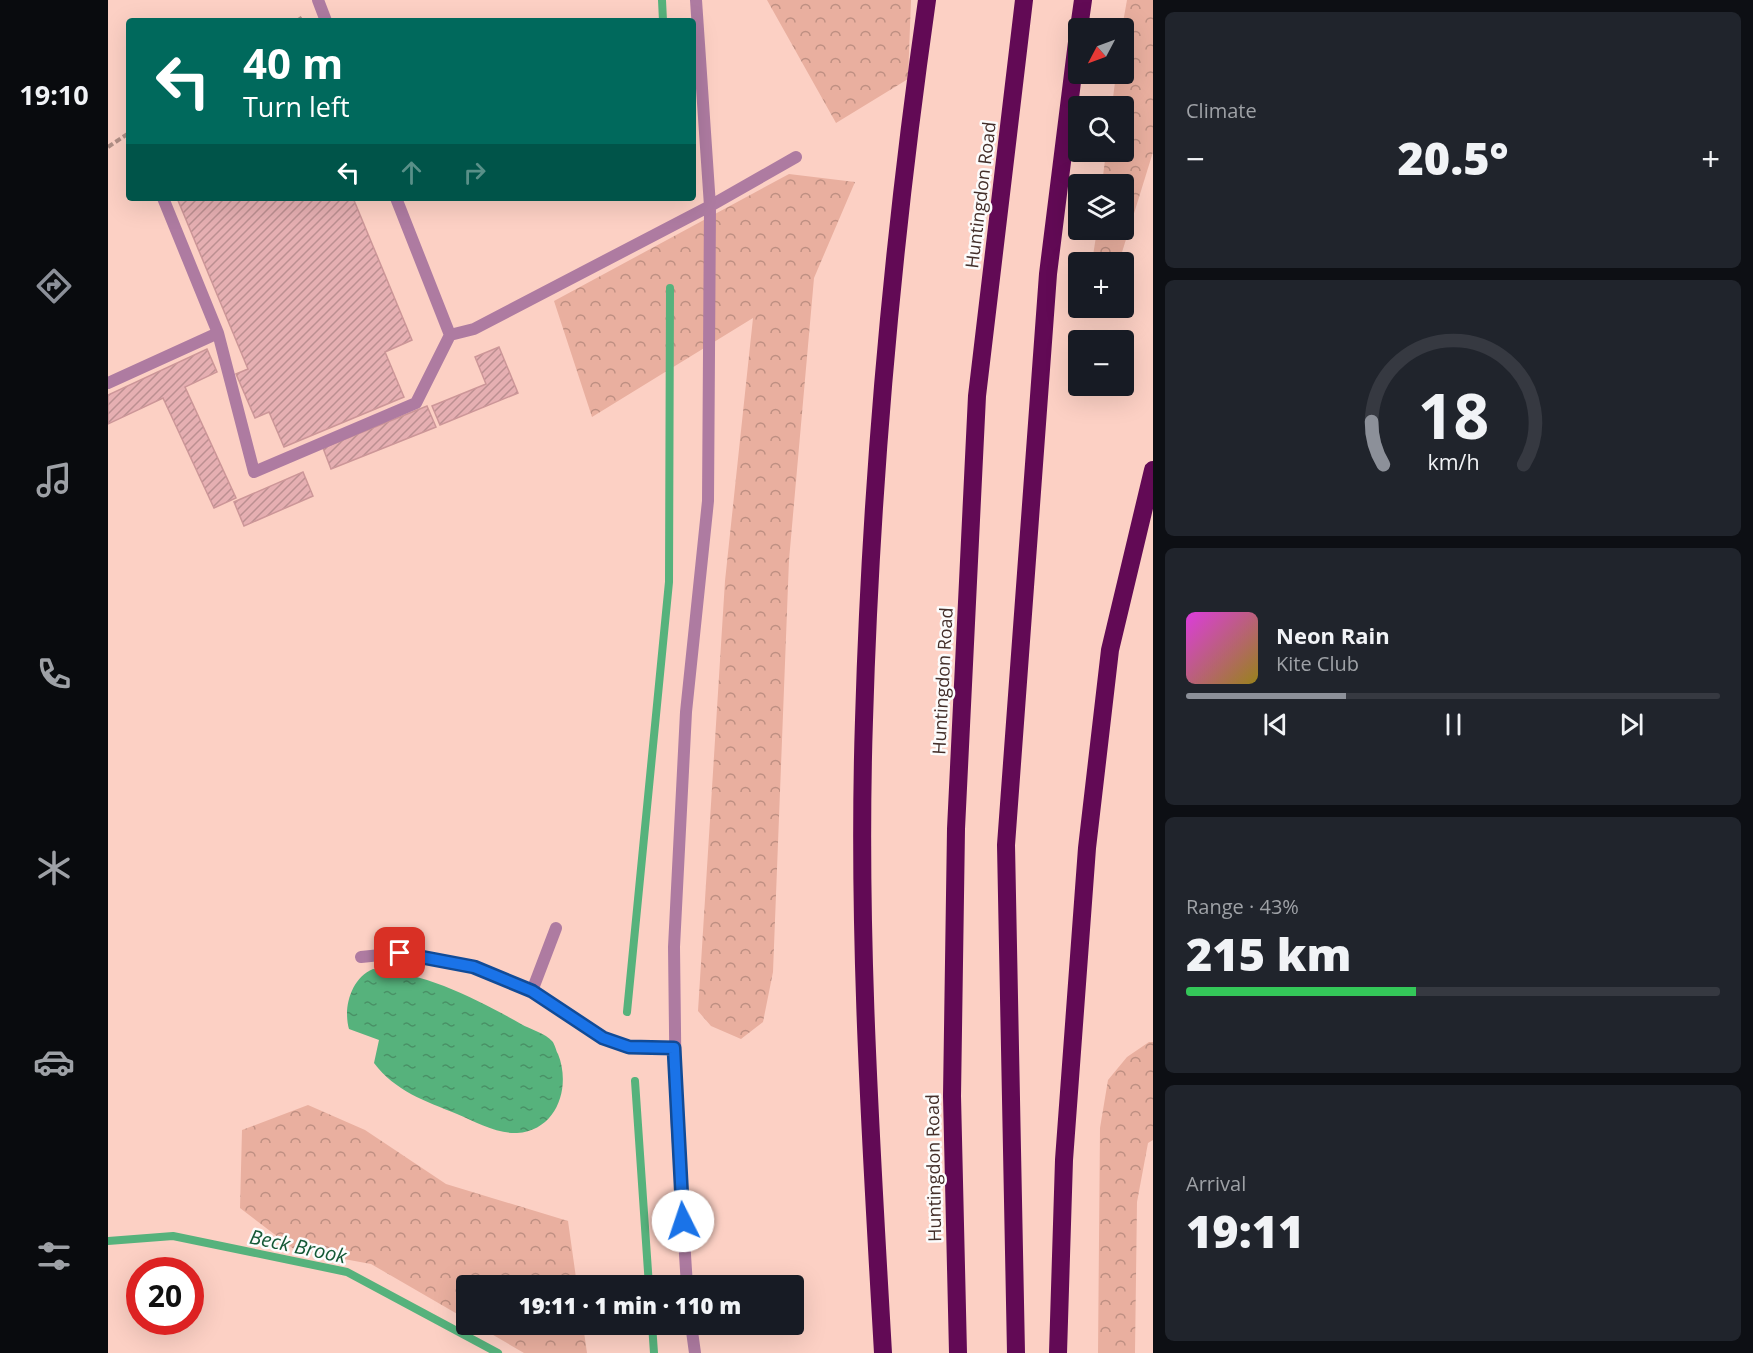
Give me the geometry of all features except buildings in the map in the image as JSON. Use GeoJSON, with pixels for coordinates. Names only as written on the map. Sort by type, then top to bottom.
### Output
{"type":"FeatureCollection","features":[{"type":"Feature","properties":{"kind":"highway"},"geometry":{"type":"LineString","coordinates":[[883,1353],[863,942],[864,722],[871,533],[887,328],[927,0]]}},
{"type":"Feature","properties":{"kind":"highway"},"geometry":{"type":"LineString","coordinates":[[1080,18],[1083,0]]}},
{"type":"Feature","properties":{"kind":"highway","name":"Huntingdon Road"},"geometry":{"type":"LineString","coordinates":[[958,1353],[952,1096],[956,829],[977,396],[1025,4]]}},
{"type":"Feature","properties":{"kind":"highway"},"geometry":{"type":"LineString","coordinates":[[1016,1353],[1006,845],[1048,274],[1072,84]]}},
{"type":"Feature","properties":{"kind":"highway"},"geometry":{"type":"LineString","coordinates":[[1058,1353],[1064,1160],[1088,848],[1110,650],[1153,470]]}},
{"type":"Feature","properties":{"kind":"highway"},"geometry":{"type":"LineString","coordinates":[[1146,498],[1153,479]]}},
{"type":"Feature","properties":{"kind":"lane"},"geometry":{"type":"LineString","coordinates":[[318,0],[325,18]]}},
{"type":"Feature","properties":{"kind":"lane"},"geometry":{"type":"LineString","coordinates":[[686,1275],[674,1048],[674,947],[686,712],[708,501],[710,206],[696,0]]}},
{"type":"Feature","properties":{"kind":"lane"},"geometry":{"type":"LineString","coordinates":[[450,335],[474,329],[710,206],[796,157]]}},
{"type":"Feature","properties":{"kind":"lane"},"geometry":{"type":"LineString","coordinates":[[164,201],[218,333],[254,472],[416,403],[450,335],[397,201]]}},
{"type":"Feature","properties":{"kind":"lane"},"geometry":{"type":"LineString","coordinates":[[108,383],[218,333]]}},
{"type":"Feature","properties":{"kind":"lane"},"geometry":{"type":"LineString","coordinates":[[532,991],[556,928]]}},
{"type":"Feature","properties":{"kind":"lane"},"geometry":{"type":"LineString","coordinates":[[361,957],[400,953],[474,967],[532,991],[603,1038],[629,1047],[674,1048]]}},
{"type":"Feature","properties":{"kind":"lane"},"geometry":{"type":"LineString","coordinates":[[693,1335],[695,1353]]}},
{"type":"Feature","properties":{"kind":"path"},"geometry":{"type":"LineString","coordinates":[[108,147],[126,135]]}},
{"type":"Feature","properties":{"kind":"green space"},"geometry":{"type":"Polygon","coordinates":[[[767,0],[911,0],[908,79],[836,123],[767,0]]]}},
{"type":"Feature","properties":{"kind":"green space"},"geometry":{"type":"Polygon","coordinates":[[[1127,0],[1153,0],[1153,152],[1134,213],[1134,174],[1103,174],[1105,162],[1134,162],[1134,96],[1113,96],[1115,84],[1134,84],[1134,18],[1124,18],[1127,0]]]}},
{"type":"Feature","properties":{"kind":"green space"},"geometry":{"type":"Polygon","coordinates":[[[789,174],[855,182],[814,278],[789,560],[773,972],[763,1022],[741,1039],[711,1026],[698,1011],[725,581],[753,318],[592,417],[554,301],[789,174]]]}},
{"type":"Feature","properties":{"kind":"green space"},"geometry":{"type":"Polygon","coordinates":[[[1095,240],[1126,240],[1122,252],[1094,252],[1095,240]]]}},
{"type":"Feature","properties":{"kind":"green space"},"geometry":{"type":"Polygon","coordinates":[[[1149,1042],[1153,1042],[1153,1140],[1148,1143],[1137,1202],[1135,1353],[1098,1353],[1100,1128],[1108,1080],[1127,1057],[1149,1042]]]}},
{"type":"Feature","properties":{"kind":"green space"},"geometry":{"type":"Polygon","coordinates":[[[308,1105],[365,1130],[446,1184],[568,1221],[576,1275],[456,1275],[456,1313],[371,1264],[295,1250],[240,1208],[242,1130],[308,1105]]]}},
{"type":"Feature","properties":{"kind":"green space"},"geometry":{"type":"Polygon","coordinates":[[[493,1335],[584,1335],[587,1353],[524,1353],[493,1335]]]}},
{"type":"Feature","properties":{"kind":"water"},"geometry":{"type":"Polygon","coordinates":[[[373,969],[413,976],[450,988],[549,1038],[558,1054],[563,1079],[558,1104],[551,1115],[543,1124],[531,1130],[517,1133],[502,1132],[422,1100],[391,1081],[374,1063],[379,1040],[349,1029],[347,1021],[348,1003],[354,986],[365,973],[373,969]]]}},
{"type":"Feature","properties":{"kind":"waterway"},"geometry":{"type":"LineString","coordinates":[[662,0],[663,18]]}},
{"type":"Feature","properties":{"kind":"waterway"},"geometry":{"type":"LineString","coordinates":[[627,1012],[669,582],[670,288]]}},
{"type":"Feature","properties":{"kind":"waterway"},"geometry":{"type":"LineString","coordinates":[[635,1081],[648,1275]]}},
{"type":"Feature","properties":{"kind":"waterway","name":"Beck Brook"},"geometry":{"type":"LineString","coordinates":[[108,1241],[173,1236],[347,1272],[498,1353]]}},
{"type":"Feature","properties":{"kind":"waterway"},"geometry":{"type":"LineString","coordinates":[[653,1335],[654,1353]]}},
{"type":"Feature","properties":{"kind":"route"},"geometry":{"type":"LineString","coordinates":[[400,953],[474,967],[532,991],[603,1038],[629,1047],[674,1048],[683,1221]]}}]}
